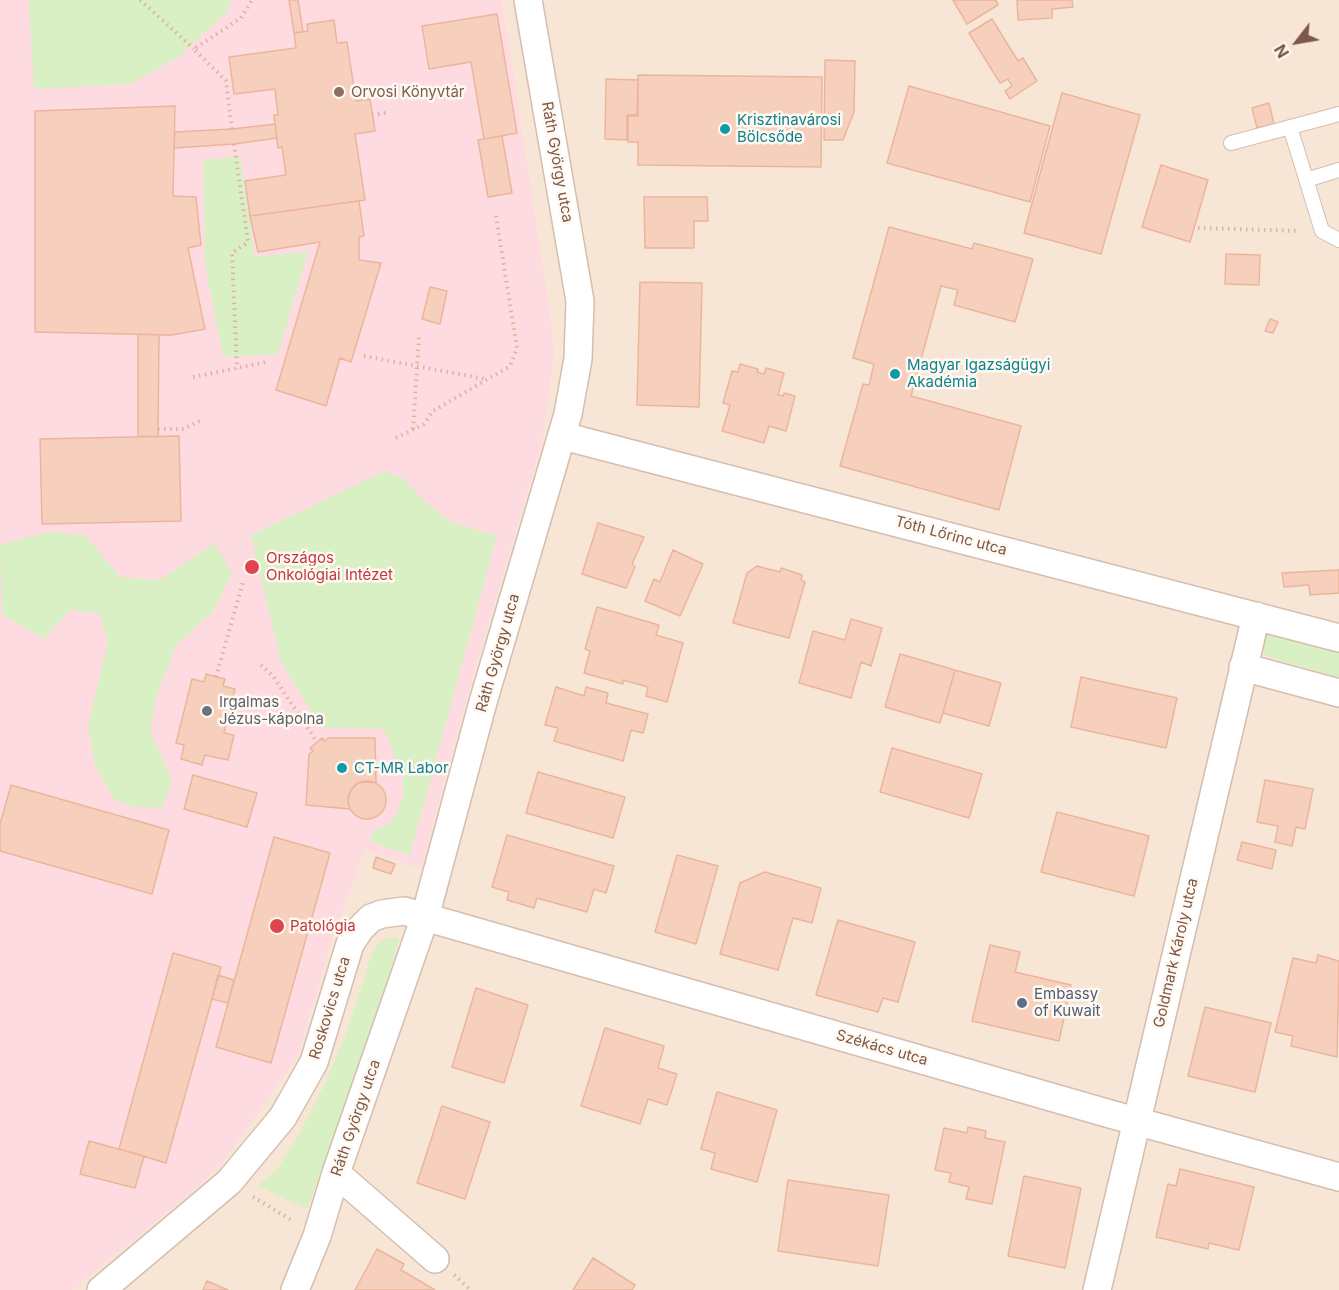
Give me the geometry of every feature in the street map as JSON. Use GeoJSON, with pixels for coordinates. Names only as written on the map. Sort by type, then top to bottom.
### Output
{"type":"FeatureCollection","features":[{"type":"Feature","properties":{"kind":"street","name":"Ráth György utca"},"geometry":{"type":"LineString","coordinates":[[295,1290],[317,1236],[336,1173],[425,917],[483,702],[563,436],[578,359],[580,301],[528,0]]}},
{"type":"Feature","properties":{"kind":"street","name":"Tóth Lőrinc utca"},"geometry":{"type":"LineString","coordinates":[[563,436],[1339,638]]}},
{"type":"Feature","properties":{"kind":"street","name":"Goldmark Károly utca"},"geometry":{"type":"LineString","coordinates":[[1097,1290],[1256,616]]}},
{"type":"Feature","properties":{"kind":"street"},"geometry":{"type":"LineString","coordinates":[[1243,667],[1339,693]]}},
{"type":"Feature","properties":{"kind":"street","name":"Roskovics utca"},"geometry":{"type":"LineString","coordinates":[[101,1290],[229,1182],[283,1117],[314,1062],[346,954],[360,929],[371,918],[382,914],[404,911],[425,917]]}},
{"type":"Feature","properties":{"kind":"street","name":"Székács utca"},"geometry":{"type":"LineString","coordinates":[[425,917],[1339,1177]]}},
{"type":"Feature","properties":{"kind":"street"},"geometry":{"type":"LineString","coordinates":[[336,1173],[435,1259]]}},
{"type":"Feature","properties":{"kind":"lane"},"geometry":{"type":"LineString","coordinates":[[1231,143],[1339,114]]}},
{"type":"Feature","properties":{"kind":"lane"},"geometry":{"type":"LineString","coordinates":[[1290,127],[1322,231],[1339,240]]}},
{"type":"Feature","properties":{"kind":"lane"},"geometry":{"type":"LineString","coordinates":[[1306,180],[1339,170]]}},
{"type":"Feature","properties":{"kind":"path"},"geometry":{"type":"LineString","coordinates":[[140,0],[226,81],[232,129]]}},
{"type":"Feature","properties":{"kind":"path"},"geometry":{"type":"LineString","coordinates":[[194,49],[241,18],[252,0]]}},
{"type":"Feature","properties":{"kind":"path"},"geometry":{"type":"LineString","coordinates":[[372,115],[386,113]]}},
{"type":"Feature","properties":{"kind":"path"},"geometry":{"type":"LineString","coordinates":[[234,144],[248,242],[232,253],[237,369]]}},
{"type":"Feature","properties":{"kind":"path"},"geometry":{"type":"LineString","coordinates":[[396,438],[424,424],[433,411],[510,366],[517,348],[496,216]]}},
{"type":"Feature","properties":{"kind":"path"},"geometry":{"type":"LineString","coordinates":[[1198,228],[1322,231]]}},
{"type":"Feature","properties":{"kind":"path"},"geometry":{"type":"LineString","coordinates":[[413,430],[419,336]]}},
{"type":"Feature","properties":{"kind":"path"},"geometry":{"type":"LineString","coordinates":[[364,356],[486,379]]}},
{"type":"Feature","properties":{"kind":"path"},"geometry":{"type":"LineString","coordinates":[[193,377],[267,362]]}},
{"type":"Feature","properties":{"kind":"path"},"geometry":{"type":"LineString","coordinates":[[158,429],[184,429],[204,419]]}},
{"type":"Feature","properties":{"kind":"path"},"geometry":{"type":"LineString","coordinates":[[216,676],[243,582]]}},
{"type":"Feature","properties":{"kind":"path"},"geometry":{"type":"LineString","coordinates":[[261,665],[273,676],[317,742]]}},
{"type":"Feature","properties":{"kind":"path"},"geometry":{"type":"LineString","coordinates":[[229,1182],[317,1236]]}},
{"type":"Feature","properties":{"kind":"shaded area"},"geometry":{"type":"Polygon","coordinates":[[[0,0],[1339,0],[1339,1290],[0,1290],[0,0]]]}},
{"type":"Feature","properties":{"kind":"shaded area","name":"Országos Onkológiai Intézet"},"geometry":{"type":"Polygon","coordinates":[[[0,0],[502,0],[554,352],[543,438],[467,697],[421,869],[365,850],[333,936],[298,1055],[220,1166],[72,1290],[0,1290],[0,0]]]}},
{"type":"Feature","properties":{"kind":"green space"},"geometry":{"type":"Polygon","coordinates":[[[29,0],[231,0],[228,11],[177,58],[130,84],[34,89],[29,0]]]}},
{"type":"Feature","properties":{"kind":"green space"},"geometry":{"type":"Polygon","coordinates":[[[240,156],[255,257],[308,251],[278,354],[223,357],[205,264],[203,160],[240,156]]]}},
{"type":"Feature","properties":{"kind":"green space"},"geometry":{"type":"Polygon","coordinates":[[[385,471],[403,478],[422,499],[452,522],[497,536],[410,855],[370,842],[372,832],[393,821],[403,798],[402,773],[384,729],[322,728],[281,662],[251,535],[385,471]]]}},
{"type":"Feature","properties":{"kind":"green space"},"geometry":{"type":"Polygon","coordinates":[[[51,531],[86,536],[120,577],[160,580],[215,543],[232,573],[213,612],[177,644],[157,694],[150,731],[172,780],[162,808],[134,807],[115,800],[95,766],[88,725],[108,642],[99,613],[70,610],[44,639],[2,615],[0,545],[51,531]]]}},
{"type":"Feature","properties":{"kind":"green space"},"geometry":{"type":"Polygon","coordinates":[[[1272,634],[1339,653],[1339,677],[1266,656],[1261,646],[1263,636],[1272,634]]]}},
{"type":"Feature","properties":{"kind":"green space"},"geometry":{"type":"Polygon","coordinates":[[[387,938],[399,938],[387,982],[351,1092],[307,1209],[258,1186],[278,1168],[297,1138],[324,1086],[346,1035],[372,954],[379,943],[387,938]]]}},
{"type":"Feature","properties":{"kind":"building"},"geometry":{"type":"Polygon","coordinates":[[[289,0],[298,0],[303,32],[294,33],[289,0]]]}},
{"type":"Feature","properties":{"kind":"building"},"geometry":{"type":"Polygon","coordinates":[[[953,0],[996,0],[998,5],[967,24],[953,0]]]}},
{"type":"Feature","properties":{"kind":"building"},"geometry":{"type":"Polygon","coordinates":[[[1017,0],[1072,0],[1073,7],[1052,9],[1052,18],[1018,20],[1017,0]]]}},
{"type":"Feature","properties":{"kind":"building"},"geometry":{"type":"Polygon","coordinates":[[[497,14],[517,133],[484,139],[471,62],[429,69],[422,26],[497,14]]]}},
{"type":"Feature","properties":{"kind":"building"},"geometry":{"type":"Polygon","coordinates":[[[992,19],[1018,61],[1023,58],[1037,81],[1010,99],[1005,91],[1012,86],[1008,79],[1000,83],[969,33],[992,19]]]}},
{"type":"Feature","properties":{"kind":"building"},"geometry":{"type":"Polygon","coordinates":[[[334,20],[337,43],[347,42],[356,101],[370,99],[375,131],[355,134],[365,200],[250,216],[245,181],[286,175],[282,147],[278,148],[274,115],[278,115],[275,89],[234,94],[229,57],[296,48],[294,33],[308,31],[307,24],[334,20]]]}},
{"type":"Feature","properties":{"kind":"building"},"geometry":{"type":"Polygon","coordinates":[[[825,60],[855,61],[854,112],[843,140],[824,140],[825,60]]]}},
{"type":"Feature","properties":{"kind":"building","name":"Krisztinavárosi Bölcsőde"},"geometry":{"type":"Polygon","coordinates":[[[638,75],[822,77],[821,167],[638,165],[638,142],[628,142],[628,116],[638,116],[638,75]]]}},
{"type":"Feature","properties":{"kind":"building"},"geometry":{"type":"Polygon","coordinates":[[[606,79],[638,80],[637,115],[627,115],[627,140],[605,139],[606,79]]]}},
{"type":"Feature","properties":{"kind":"building"},"geometry":{"type":"Polygon","coordinates":[[[909,86],[1050,126],[1030,202],[887,163],[909,86]]]}},
{"type":"Feature","properties":{"kind":"building"},"geometry":{"type":"Polygon","coordinates":[[[1062,93],[1140,115],[1101,254],[1024,233],[1062,93]]]}},
{"type":"Feature","properties":{"kind":"building"},"geometry":{"type":"Polygon","coordinates":[[[1269,103],[1274,124],[1257,128],[1252,108],[1269,103]]]}},
{"type":"Feature","properties":{"kind":"building"},"geometry":{"type":"Polygon","coordinates":[[[175,106],[173,196],[196,197],[201,245],[188,248],[205,329],[172,335],[35,332],[35,111],[175,106]]]}},
{"type":"Feature","properties":{"kind":"building"},"geometry":{"type":"Polygon","coordinates":[[[275,124],[277,138],[234,144],[174,148],[175,132],[275,124]]]}},
{"type":"Feature","properties":{"kind":"building"},"geometry":{"type":"Polygon","coordinates":[[[502,136],[512,193],[488,197],[478,140],[502,136]]]}},
{"type":"Feature","properties":{"kind":"building"},"geometry":{"type":"Polygon","coordinates":[[[1161,165],[1208,180],[1190,242],[1142,227],[1161,165]]]}},
{"type":"Feature","properties":{"kind":"building"},"geometry":{"type":"Polygon","coordinates":[[[644,197],[707,197],[708,221],[694,221],[694,248],[645,248],[644,197]]]}},
{"type":"Feature","properties":{"kind":"building"},"geometry":{"type":"Polygon","coordinates":[[[359,201],[364,236],[359,237],[359,260],[381,263],[351,362],[340,358],[326,406],[276,390],[320,242],[258,252],[250,216],[359,201]]]}},
{"type":"Feature","properties":{"kind":"building","name":"Magyar Igazságügyi Akadémia"},"geometry":{"type":"Polygon","coordinates":[[[889,227],[972,249],[974,243],[1033,259],[1015,322],[954,305],[958,290],[941,286],[911,396],[1021,426],[999,510],[840,466],[863,384],[869,385],[874,364],[853,358],[889,227]]]}},
{"type":"Feature","properties":{"kind":"building"},"geometry":{"type":"Polygon","coordinates":[[[1226,254],[1260,255],[1259,285],[1225,284],[1226,254]]]}},
{"type":"Feature","properties":{"kind":"building"},"geometry":{"type":"Polygon","coordinates":[[[640,282],[702,283],[699,407],[637,405],[640,282]]]}},
{"type":"Feature","properties":{"kind":"building"},"geometry":{"type":"Polygon","coordinates":[[[430,287],[447,291],[440,324],[422,319],[430,287]]]}},
{"type":"Feature","properties":{"kind":"building"},"geometry":{"type":"Polygon","coordinates":[[[1270,319],[1278,322],[1273,333],[1265,331],[1270,319]]]}},
{"type":"Feature","properties":{"kind":"building"},"geometry":{"type":"Polygon","coordinates":[[[138,334],[159,335],[158,437],[138,436],[138,334]]]}},
{"type":"Feature","properties":{"kind":"building"},"geometry":{"type":"Polygon","coordinates":[[[740,364],[758,369],[757,372],[764,374],[766,368],[784,373],[778,395],[783,396],[784,393],[795,396],[786,431],[769,426],[764,443],[722,431],[730,405],[723,403],[732,371],[738,372],[740,364]]]}},
{"type":"Feature","properties":{"kind":"building"},"geometry":{"type":"Polygon","coordinates":[[[179,436],[181,521],[42,524],[40,439],[179,436]]]}},
{"type":"Feature","properties":{"kind":"building"},"geometry":{"type":"Polygon","coordinates":[[[598,523],[644,537],[632,564],[635,567],[626,588],[582,574],[598,523]]]}},
{"type":"Feature","properties":{"kind":"building"},"geometry":{"type":"Polygon","coordinates":[[[673,550],[703,564],[680,616],[645,601],[654,579],[660,582],[673,550]]]}},
{"type":"Feature","properties":{"kind":"building"},"geometry":{"type":"Polygon","coordinates":[[[757,566],[780,572],[781,568],[802,575],[801,580],[805,582],[789,638],[733,623],[747,573],[757,566]]]}},
{"type":"Feature","properties":{"kind":"building"},"geometry":{"type":"Polygon","coordinates":[[[1339,570],[1339,593],[1310,595],[1309,585],[1284,587],[1282,573],[1339,570]]]}},
{"type":"Feature","properties":{"kind":"building"},"geometry":{"type":"Polygon","coordinates":[[[597,607],[659,625],[656,635],[683,643],[667,702],[646,696],[648,687],[623,680],[623,684],[584,673],[590,651],[585,649],[597,607]]]}},
{"type":"Feature","properties":{"kind":"building"},"geometry":{"type":"Polygon","coordinates":[[[851,619],[882,628],[871,666],[861,662],[851,698],[799,683],[813,631],[845,640],[851,619]]]}},
{"type":"Feature","properties":{"kind":"building"},"geometry":{"type":"Polygon","coordinates":[[[900,654],[955,670],[940,723],[885,707],[900,654]]]}},
{"type":"Feature","properties":{"kind":"building"},"geometry":{"type":"Polygon","coordinates":[[[955,670],[1001,683],[989,726],[943,713],[955,670]]]}},
{"type":"Feature","properties":{"kind":"building","name":"Irgalmas Jézus-kápolna"},"geometry":{"type":"Polygon","coordinates":[[[206,674],[225,679],[223,686],[235,689],[224,733],[234,735],[228,760],[205,755],[202,765],[181,759],[184,745],[176,743],[192,679],[204,682],[206,674]]]}},
{"type":"Feature","properties":{"kind":"building"},"geometry":{"type":"Polygon","coordinates":[[[1081,677],[1177,698],[1166,748],[1071,727],[1081,677]]]}},
{"type":"Feature","properties":{"kind":"building"},"geometry":{"type":"Polygon","coordinates":[[[556,687],[584,696],[586,687],[608,693],[606,703],[648,714],[643,733],[631,730],[623,761],[554,741],[558,728],[545,725],[556,687]]]}},
{"type":"Feature","properties":{"kind":"building","name":"CT-MR Labor"},"geometry":{"type":"Polygon","coordinates":[[[322,738],[324,741],[328,738],[375,738],[376,783],[358,783],[351,790],[348,800],[350,809],[306,805],[309,754],[313,751],[310,748],[322,738]]]}},
{"type":"Feature","properties":{"kind":"building"},"geometry":{"type":"Polygon","coordinates":[[[892,748],[982,774],[969,818],[880,792],[892,748]]]}},
{"type":"Feature","properties":{"kind":"building"},"geometry":{"type":"Polygon","coordinates":[[[538,772],[625,797],[613,838],[526,813],[538,772]]]}},
{"type":"Feature","properties":{"kind":"building"},"geometry":{"type":"Polygon","coordinates":[[[193,775],[257,793],[247,827],[184,809],[193,775]]]}},
{"type":"Feature","properties":{"kind":"building"},"geometry":{"type":"Polygon","coordinates":[[[1265,780],[1313,789],[1305,829],[1296,827],[1292,846],[1275,842],[1278,826],[1257,822],[1265,780]]]}},
{"type":"Feature","properties":{"kind":"building"},"geometry":{"type":"Polygon","coordinates":[[[367,781],[380,787],[386,800],[380,813],[367,819],[354,813],[348,800],[354,787],[367,781]]]}},
{"type":"Feature","properties":{"kind":"building"},"geometry":{"type":"Polygon","coordinates":[[[11,785],[169,830],[152,894],[0,851],[0,824],[11,785]]]}},
{"type":"Feature","properties":{"kind":"building"},"geometry":{"type":"Polygon","coordinates":[[[1057,812],[1149,836],[1134,896],[1041,872],[1057,812]]]}},
{"type":"Feature","properties":{"kind":"building"},"geometry":{"type":"Polygon","coordinates":[[[507,835],[614,866],[606,893],[594,889],[587,912],[537,898],[534,908],[507,900],[509,892],[492,887],[507,835]]]}},
{"type":"Feature","properties":{"kind":"building"},"geometry":{"type":"Polygon","coordinates":[[[274,837],[330,853],[271,1063],[216,1047],[274,837]]]}},
{"type":"Feature","properties":{"kind":"building"},"geometry":{"type":"Polygon","coordinates":[[[1242,842],[1276,850],[1272,869],[1237,860],[1242,842]]]}},
{"type":"Feature","properties":{"kind":"building"},"geometry":{"type":"Polygon","coordinates":[[[677,855],[718,866],[696,944],[655,932],[677,855]]]}},
{"type":"Feature","properties":{"kind":"building"},"geometry":{"type":"Polygon","coordinates":[[[376,857],[395,864],[391,874],[373,868],[376,857]]]}},
{"type":"Feature","properties":{"kind":"building"},"geometry":{"type":"Polygon","coordinates":[[[765,872],[821,888],[812,923],[793,918],[778,970],[720,954],[740,883],[765,872]]]}},
{"type":"Feature","properties":{"kind":"building"},"geometry":{"type":"Polygon","coordinates":[[[838,920],[915,942],[898,1002],[883,998],[878,1012],[816,995],[838,920]]]}},
{"type":"Feature","properties":{"kind":"building","name":"Embassy of Kuwait"},"geometry":{"type":"Polygon","coordinates":[[[990,945],[1020,952],[1015,972],[1071,985],[1059,1041],[972,1021],[990,945]]]}},
{"type":"Feature","properties":{"kind":"building"},"geometry":{"type":"Polygon","coordinates":[[[173,953],[221,967],[166,1163],[119,1149],[173,953]]]}},
{"type":"Feature","properties":{"kind":"building"},"geometry":{"type":"Polygon","coordinates":[[[1318,955],[1339,961],[1337,1057],[1291,1046],[1293,1036],[1275,1032],[1293,958],[1316,963],[1318,955]]]}},
{"type":"Feature","properties":{"kind":"building"},"geometry":{"type":"Polygon","coordinates":[[[218,975],[234,980],[228,1003],[212,999],[218,975]]]}},
{"type":"Feature","properties":{"kind":"building"},"geometry":{"type":"Polygon","coordinates":[[[476,988],[528,1005],[504,1083],[452,1067],[476,988]]]}},
{"type":"Feature","properties":{"kind":"building"},"geometry":{"type":"Polygon","coordinates":[[[1205,1007],[1271,1023],[1255,1092],[1188,1076],[1205,1007]]]}},
{"type":"Feature","properties":{"kind":"building"},"geometry":{"type":"Polygon","coordinates":[[[605,1028],[664,1046],[658,1068],[677,1074],[667,1105],[648,1099],[640,1124],[581,1106],[605,1028]]]}},
{"type":"Feature","properties":{"kind":"building"},"geometry":{"type":"Polygon","coordinates":[[[717,1092],[777,1110],[757,1182],[711,1169],[715,1153],[701,1149],[717,1092]]]}},
{"type":"Feature","properties":{"kind":"building"},"geometry":{"type":"Polygon","coordinates":[[[442,1106],[490,1122],[465,1199],[417,1183],[442,1106]]]}},
{"type":"Feature","properties":{"kind":"building"},"geometry":{"type":"Polygon","coordinates":[[[968,1127],[986,1131],[985,1138],[1005,1142],[992,1204],[966,1199],[969,1187],[949,1182],[951,1173],[935,1170],[944,1128],[967,1133],[968,1127]]]}},
{"type":"Feature","properties":{"kind":"building"},"geometry":{"type":"Polygon","coordinates":[[[89,1141],[144,1156],[135,1188],[80,1174],[89,1141]]]}},
{"type":"Feature","properties":{"kind":"building"},"geometry":{"type":"Polygon","coordinates":[[[1180,1169],[1254,1187],[1239,1250],[1209,1243],[1208,1249],[1156,1237],[1168,1184],[1176,1186],[1180,1169]]]}},
{"type":"Feature","properties":{"kind":"building"},"geometry":{"type":"Polygon","coordinates":[[[1024,1176],[1081,1188],[1065,1268],[1008,1256],[1024,1176]]]}},
{"type":"Feature","properties":{"kind":"building"},"geometry":{"type":"Polygon","coordinates":[[[788,1180],[889,1195],[878,1266],[778,1251],[788,1180]]]}},
{"type":"Feature","properties":{"kind":"building"},"geometry":{"type":"Polygon","coordinates":[[[377,1249],[404,1264],[401,1270],[435,1290],[355,1290],[377,1249]]]}},
{"type":"Feature","properties":{"kind":"building"},"geometry":{"type":"Polygon","coordinates":[[[593,1258],[635,1285],[632,1290],[573,1290],[593,1258]]]}},
{"type":"Feature","properties":{"kind":"building"},"geometry":{"type":"Polygon","coordinates":[[[207,1281],[228,1290],[203,1290],[207,1281]]]}},
{"type":"Feature","properties":{"kind":"place","name":"Orvosi Könyvtár"},"geometry":{"type":"Point","coordinates":[339,92]}},
{"type":"Feature","properties":{"kind":"place","name":"Krisztinavárosi Bölcsőde"},"geometry":{"type":"Point","coordinates":[725,129]}},
{"type":"Feature","properties":{"kind":"place","name":"Magyar Igazságügyi Akadémia"},"geometry":{"type":"Point","coordinates":[895,374]}},
{"type":"Feature","properties":{"kind":"place","name":"Országos Onkológiai Intézet"},"geometry":{"type":"Point","coordinates":[252,567]}},
{"type":"Feature","properties":{"kind":"place","name":"Irgalmas Jézus-kápolna"},"geometry":{"type":"Point","coordinates":[207,711]}},
{"type":"Feature","properties":{"kind":"place","name":"CT-MR Labor"},"geometry":{"type":"Point","coordinates":[342,768]}},
{"type":"Feature","properties":{"kind":"place","name":"Patológia"},"geometry":{"type":"Point","coordinates":[277,926]}},
{"type":"Feature","properties":{"kind":"place","name":"Embassy of Kuwait"},"geometry":{"type":"Point","coordinates":[1022,1003]}}]}
